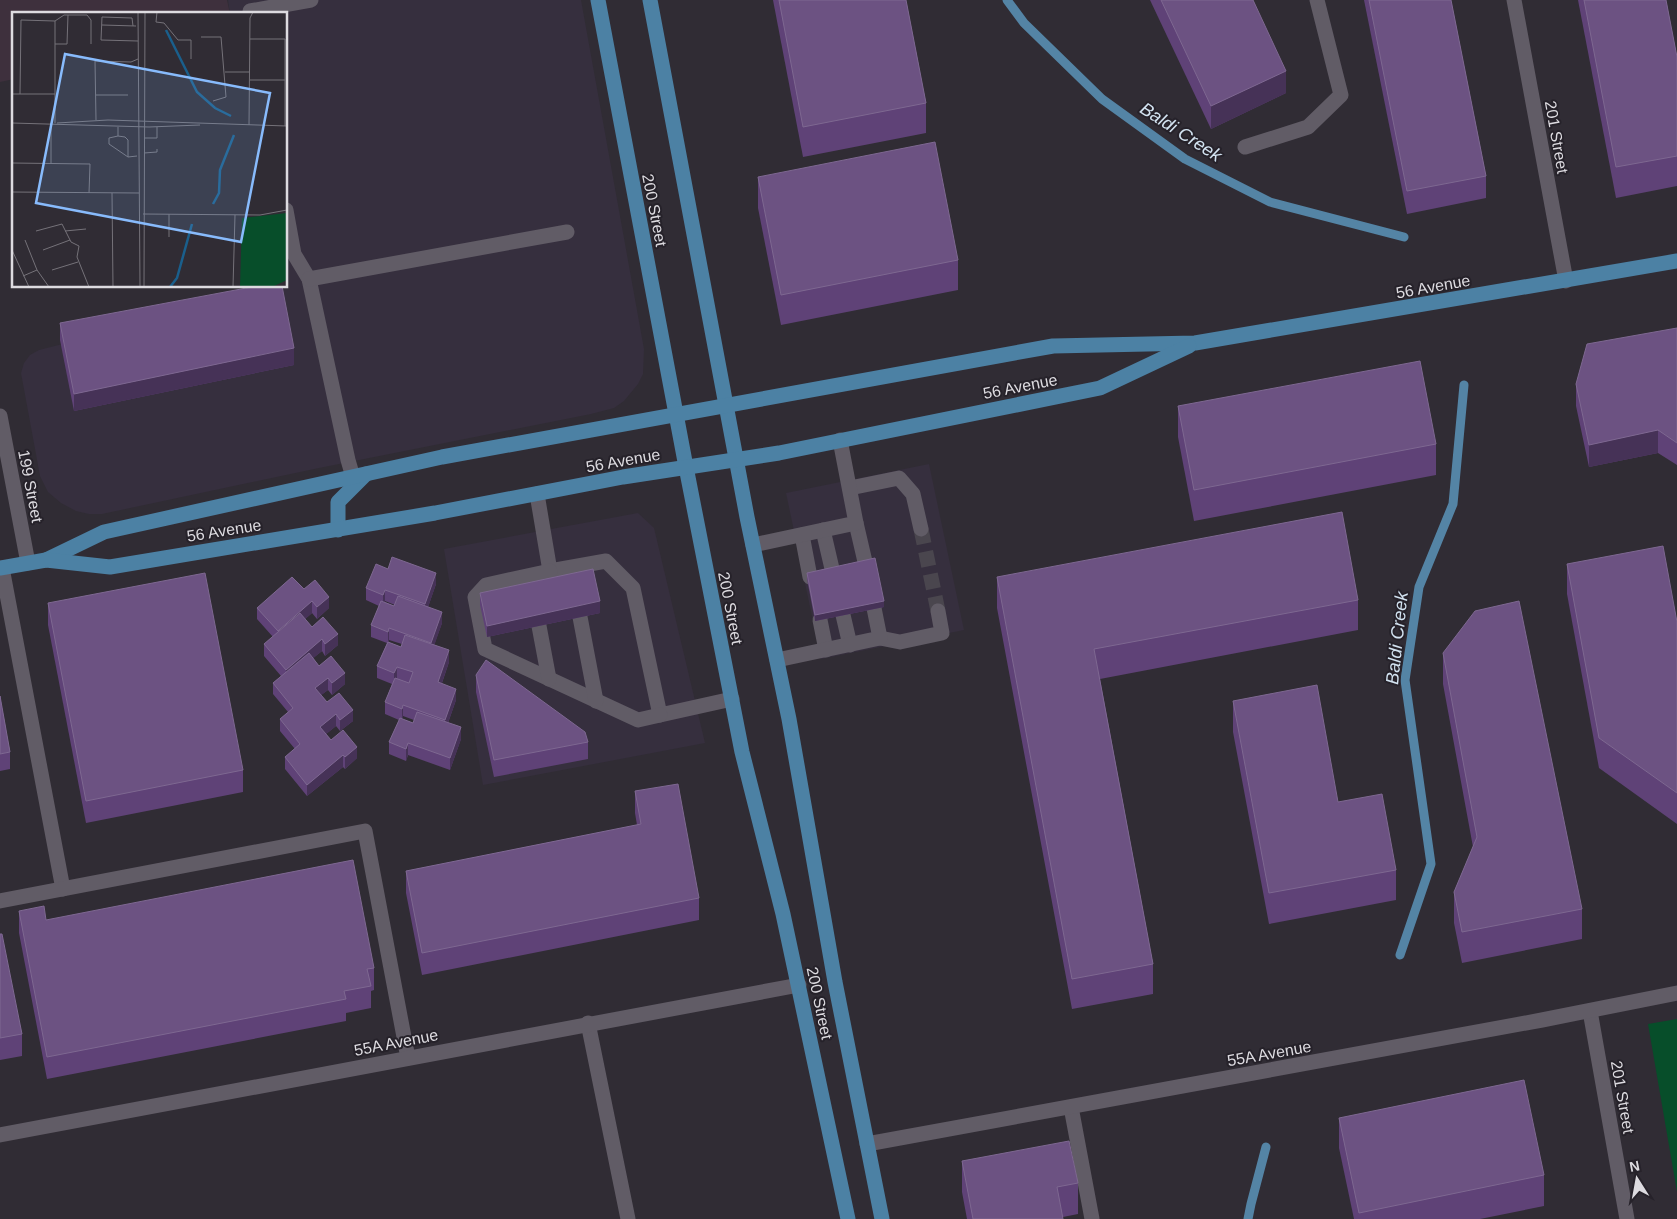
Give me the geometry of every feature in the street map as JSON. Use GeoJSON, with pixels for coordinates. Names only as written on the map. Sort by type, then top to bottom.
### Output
{"type":"FeatureCollection","features":[{"type":"Feature","properties":{"kind":"main road","name":"200 Street"},"geometry":{"type":"LineString","coordinates":[[598,0],[742,752],[799,984],[848,1219]]}},
{"type":"Feature","properties":{"kind":"main road","name":"200 Street"},"geometry":{"type":"LineString","coordinates":[[650,0],[736,460],[805,809],[835,982],[882,1219]]}},
{"type":"Feature","properties":{"kind":"main road","name":"56 Avenue"},"geometry":{"type":"LineString","coordinates":[[46,560],[104,532],[442,457],[677,416],[1053,346],[1194,344],[1677,261]]}},
{"type":"Feature","properties":{"kind":"main road","name":"56 Avenue"},"geometry":{"type":"LineString","coordinates":[[1,568],[46,560],[110,567],[338,530],[623,477],[736,460],[1100,388],[1194,344]]}},
{"type":"Feature","properties":{"kind":"main road"},"geometry":{"type":"LineString","coordinates":[[338,530],[338,502],[360,475]]}},
{"type":"Feature","properties":{"kind":"street"},"geometry":{"type":"LineString","coordinates":[[250,12],[250,10],[311,0]]}},
{"type":"Feature","properties":{"kind":"street"},"geometry":{"type":"LineString","coordinates":[[1246,147],[1308,127],[1341,95],[1317,0]]}},
{"type":"Feature","properties":{"kind":"street","name":"201 Street"},"geometry":{"type":"LineString","coordinates":[[1514,0],[1566,281]]}},
{"type":"Feature","properties":{"kind":"street"},"geometry":{"type":"LineString","coordinates":[[288,221],[294,254],[309,279],[348,460],[360,475]]}},
{"type":"Feature","properties":{"kind":"street"},"geometry":{"type":"LineString","coordinates":[[309,279],[567,232]]}},
{"type":"Feature","properties":{"kind":"street","name":"199 Street"},"geometry":{"type":"LineString","coordinates":[[0,416],[28,563]]}},
{"type":"Feature","properties":{"kind":"street"},"geometry":{"type":"LineString","coordinates":[[840,440],[866,566]]}},
{"type":"Feature","properties":{"kind":"street"},"geometry":{"type":"LineString","coordinates":[[850,488],[899,478],[914,494],[921,529]]}},
{"type":"Feature","properties":{"kind":"street"},"geometry":{"type":"LineString","coordinates":[[537,494],[550,571]]}},
{"type":"Feature","properties":{"kind":"street"},"geometry":{"type":"LineString","coordinates":[[753,546],[856,523]]}},
{"type":"Feature","properties":{"kind":"street"},"geometry":{"type":"LineString","coordinates":[[823,530],[833,573]]}},
{"type":"Feature","properties":{"kind":"street"},"geometry":{"type":"LineString","coordinates":[[802,535],[810,577]]}},
{"type":"Feature","properties":{"kind":"street"},"geometry":{"type":"LineString","coordinates":[[660,715],[633,588],[606,561],[486,585],[475,597],[485,650],[638,720],[732,699]]}},
{"type":"Feature","properties":{"kind":"street"},"geometry":{"type":"LineString","coordinates":[[570,567],[574,585]]}},
{"type":"Feature","properties":{"kind":"street"},"geometry":{"type":"LineString","coordinates":[[1,568],[62,889]]}},
{"type":"Feature","properties":{"kind":"street"},"geometry":{"type":"LineString","coordinates":[[528,576],[532,594]]}},
{"type":"Feature","properties":{"kind":"street"},"geometry":{"type":"LineString","coordinates":[[874,608],[880,638]]}},
{"type":"Feature","properties":{"kind":"street"},"geometry":{"type":"LineString","coordinates":[[776,660],[880,638],[900,642],[942,633],[938,610]]}},
{"type":"Feature","properties":{"kind":"street"},"geometry":{"type":"LineString","coordinates":[[843,615],[850,645]]}},
{"type":"Feature","properties":{"kind":"street"},"geometry":{"type":"LineString","coordinates":[[580,617],[596,700]]}},
{"type":"Feature","properties":{"kind":"street"},"geometry":{"type":"LineString","coordinates":[[820,620],[826,650]]}},
{"type":"Feature","properties":{"kind":"street"},"geometry":{"type":"LineString","coordinates":[[539,626],[549,679]]}},
{"type":"Feature","properties":{"kind":"street"},"geometry":{"type":"LineString","coordinates":[[0,901],[365,831],[408,1058]]}},
{"type":"Feature","properties":{"kind":"street","name":"55A Avenue"},"geometry":{"type":"LineString","coordinates":[[0,1135],[799,984]]}},
{"type":"Feature","properties":{"kind":"street","name":"55A Avenue"},"geometry":{"type":"LineString","coordinates":[[867,1144],[1590,1011],[1677,993]]}},
{"type":"Feature","properties":{"kind":"street","name":"201 Street"},"geometry":{"type":"LineString","coordinates":[[1590,1011],[1627,1219]]}},
{"type":"Feature","properties":{"kind":"street"},"geometry":{"type":"LineString","coordinates":[[588,1023],[628,1219]]}},
{"type":"Feature","properties":{"kind":"street"},"geometry":{"type":"LineString","coordinates":[[1071,1107],[1092,1219]]}},
{"type":"Feature","properties":{"kind":"shaded area"},"geometry":{"type":"Polygon","coordinates":[[[0,0],[227,0],[230,12],[12,12],[12,79],[0,82],[0,0]]]}},
{"type":"Feature","properties":{"kind":"shaded area"},"geometry":{"type":"Polygon","coordinates":[[[228,0],[581,0],[644,349],[643,374],[638,384],[624,401],[614,408],[591,414],[319,468],[102,514],[76,511],[61,503],[48,492],[40,476],[21,373],[24,363],[30,355],[39,350],[288,288],[288,12],[230,12],[228,0]]]}},
{"type":"Feature","properties":{"kind":"shaded area"},"geometry":{"type":"Polygon","coordinates":[[[929,464],[964,630],[821,659],[786,493],[929,464]]]}},
{"type":"Feature","properties":{"kind":"shaded area"},"geometry":{"type":"Polygon","coordinates":[[[638,513],[654,528],[705,743],[483,785],[444,549],[638,513]]]}},
{"type":"Feature","properties":{"kind":"green space"},"geometry":{"type":"Polygon","coordinates":[[[1677,1019],[1677,1192],[1648,1024],[1677,1019]]]}},
{"type":"Feature","properties":{"kind":"building"},"geometry":{"type":"Polygon","coordinates":[[[779,0],[906,0],[926,103],[803,127],[779,0]]]}},
{"type":"Feature","properties":{"kind":"building"},"geometry":{"type":"Polygon","coordinates":[[[1161,0],[1253,0],[1286,71],[1211,106],[1161,0]]]}},
{"type":"Feature","properties":{"kind":"building"},"geometry":{"type":"Polygon","coordinates":[[[1369,0],[1451,0],[1486,176],[1407,191],[1369,0]]]}},
{"type":"Feature","properties":{"kind":"building"},"geometry":{"type":"Polygon","coordinates":[[[1584,0],[1666,0],[1677,57],[1677,156],[1616,167],[1584,0]]]}},
{"type":"Feature","properties":{"kind":"building"},"geometry":{"type":"Polygon","coordinates":[[[935,142],[958,260],[781,295],[758,177],[935,142]]]}},
{"type":"Feature","properties":{"kind":"building"},"geometry":{"type":"Polygon","coordinates":[[[246,288],[282,288],[294,348],[74,394],[60,323],[246,288]]]}},
{"type":"Feature","properties":{"kind":"building"},"geometry":{"type":"Polygon","coordinates":[[[1677,328],[1677,443],[1658,430],[1589,445],[1576,384],[1587,344],[1677,328]]]}},
{"type":"Feature","properties":{"kind":"building"},"geometry":{"type":"Polygon","coordinates":[[[1420,361],[1436,444],[1194,490],[1178,406],[1420,361]]]}},
{"type":"Feature","properties":{"kind":"building"},"geometry":{"type":"Polygon","coordinates":[[[1342,512],[1358,600],[1094,649],[1153,964],[1072,979],[997,577],[1342,512]]]}},
{"type":"Feature","properties":{"kind":"building"},"geometry":{"type":"Polygon","coordinates":[[[1663,546],[1677,622],[1677,793],[1599,738],[1567,564],[1663,546]]]}},
{"type":"Feature","properties":{"kind":"building"},"geometry":{"type":"Polygon","coordinates":[[[392,557],[436,573],[425,604],[385,590],[383,595],[366,588],[376,564],[388,569],[392,557]]]}},
{"type":"Feature","properties":{"kind":"building"},"geometry":{"type":"Polygon","coordinates":[[[875,558],[884,601],[815,615],[807,573],[875,558]]]}},
{"type":"Feature","properties":{"kind":"building"},"geometry":{"type":"Polygon","coordinates":[[[593,569],[600,601],[487,626],[480,593],[593,569]]]}},
{"type":"Feature","properties":{"kind":"building"},"geometry":{"type":"Polygon","coordinates":[[[205,573],[243,770],[86,801],[48,603],[205,573]]]}},
{"type":"Feature","properties":{"kind":"building"},"geometry":{"type":"Polygon","coordinates":[[[292,577],[304,589],[315,580],[329,597],[317,607],[312,601],[278,631],[257,608],[292,577]]]}},
{"type":"Feature","properties":{"kind":"building"},"geometry":{"type":"Polygon","coordinates":[[[398,596],[442,612],[431,643],[389,628],[388,632],[371,625],[381,601],[394,606],[398,596]]]}},
{"type":"Feature","properties":{"kind":"building"},"geometry":{"type":"Polygon","coordinates":[[[1519,601],[1582,909],[1462,932],[1454,892],[1477,837],[1443,653],[1475,611],[1519,601]]]}},
{"type":"Feature","properties":{"kind":"building"},"geometry":{"type":"Polygon","coordinates":[[[300,613],[312,627],[323,617],[338,634],[325,644],[322,639],[286,670],[264,644],[300,613]]]}},
{"type":"Feature","properties":{"kind":"building"},"geometry":{"type":"Polygon","coordinates":[[[405,635],[449,650],[438,682],[456,689],[445,720],[403,705],[402,709],[385,702],[395,678],[409,683],[413,672],[397,667],[394,673],[377,666],[388,642],[401,647],[405,635]]]}},
{"type":"Feature","properties":{"kind":"building"},"geometry":{"type":"Polygon","coordinates":[[[309,653],[319,666],[331,656],[345,673],[332,683],[328,678],[315,688],[327,702],[339,693],[353,710],[340,720],[336,714],[320,727],[331,740],[343,730],[357,747],[345,757],[343,755],[307,785],[285,757],[300,744],[280,719],[293,708],[273,683],[309,653]]]}},
{"type":"Feature","properties":{"kind":"building"},"geometry":{"type":"Polygon","coordinates":[[[486,660],[585,732],[588,742],[494,760],[476,675],[486,660]]]}},
{"type":"Feature","properties":{"kind":"building"},"geometry":{"type":"Polygon","coordinates":[[[1317,685],[1338,802],[1382,794],[1396,870],[1269,893],[1233,701],[1317,685]]]}},
{"type":"Feature","properties":{"kind":"building"},"geometry":{"type":"Polygon","coordinates":[[[0,696],[10,752],[0,754],[0,696]]]}},
{"type":"Feature","properties":{"kind":"building"},"geometry":{"type":"Polygon","coordinates":[[[417,712],[461,727],[450,758],[408,743],[406,749],[389,742],[400,718],[413,723],[417,712]]]}},
{"type":"Feature","properties":{"kind":"building"},"geometry":{"type":"Polygon","coordinates":[[[678,784],[699,898],[422,953],[406,871],[641,824],[635,791],[678,784]]]}},
{"type":"Feature","properties":{"kind":"building"},"geometry":{"type":"Polygon","coordinates":[[[353,860],[374,968],[367,969],[371,986],[344,991],[346,999],[47,1057],[19,911],[44,906],[46,920],[353,860]]]}},
{"type":"Feature","properties":{"kind":"building"},"geometry":{"type":"Polygon","coordinates":[[[0,934],[2,934],[22,1034],[0,1038],[0,934]]]}},
{"type":"Feature","properties":{"kind":"building"},"geometry":{"type":"Polygon","coordinates":[[[1524,1080],[1544,1175],[1359,1213],[1339,1118],[1524,1080]]]}},
{"type":"Feature","properties":{"kind":"building"},"geometry":{"type":"Polygon","coordinates":[[[1069,1141],[1078,1183],[1057,1187],[1063,1219],[973,1219],[962,1161],[1069,1141]]]}},
{"type":"Feature","properties":{"kind":"waterway","name":"Baldi Creek"},"geometry":{"type":"LineString","coordinates":[[1007,0],[1024,23],[1102,99],[1185,159],[1270,202],[1404,237]]}},
{"type":"Feature","properties":{"kind":"waterway","name":"Baldi Creek"},"geometry":{"type":"LineString","coordinates":[[1400,955],[1431,864],[1405,680],[1419,587],[1453,504],[1464,385]]}},
{"type":"Feature","properties":{"kind":"waterway","name":"Baldi Creek"},"geometry":{"type":"LineString","coordinates":[[1248,1219],[1266,1147]]}},
{"type":"Feature","properties":{"kind":"tunnel"},"geometry":{"type":"LineString","coordinates":[[921,529],[938,611]]}}]}
